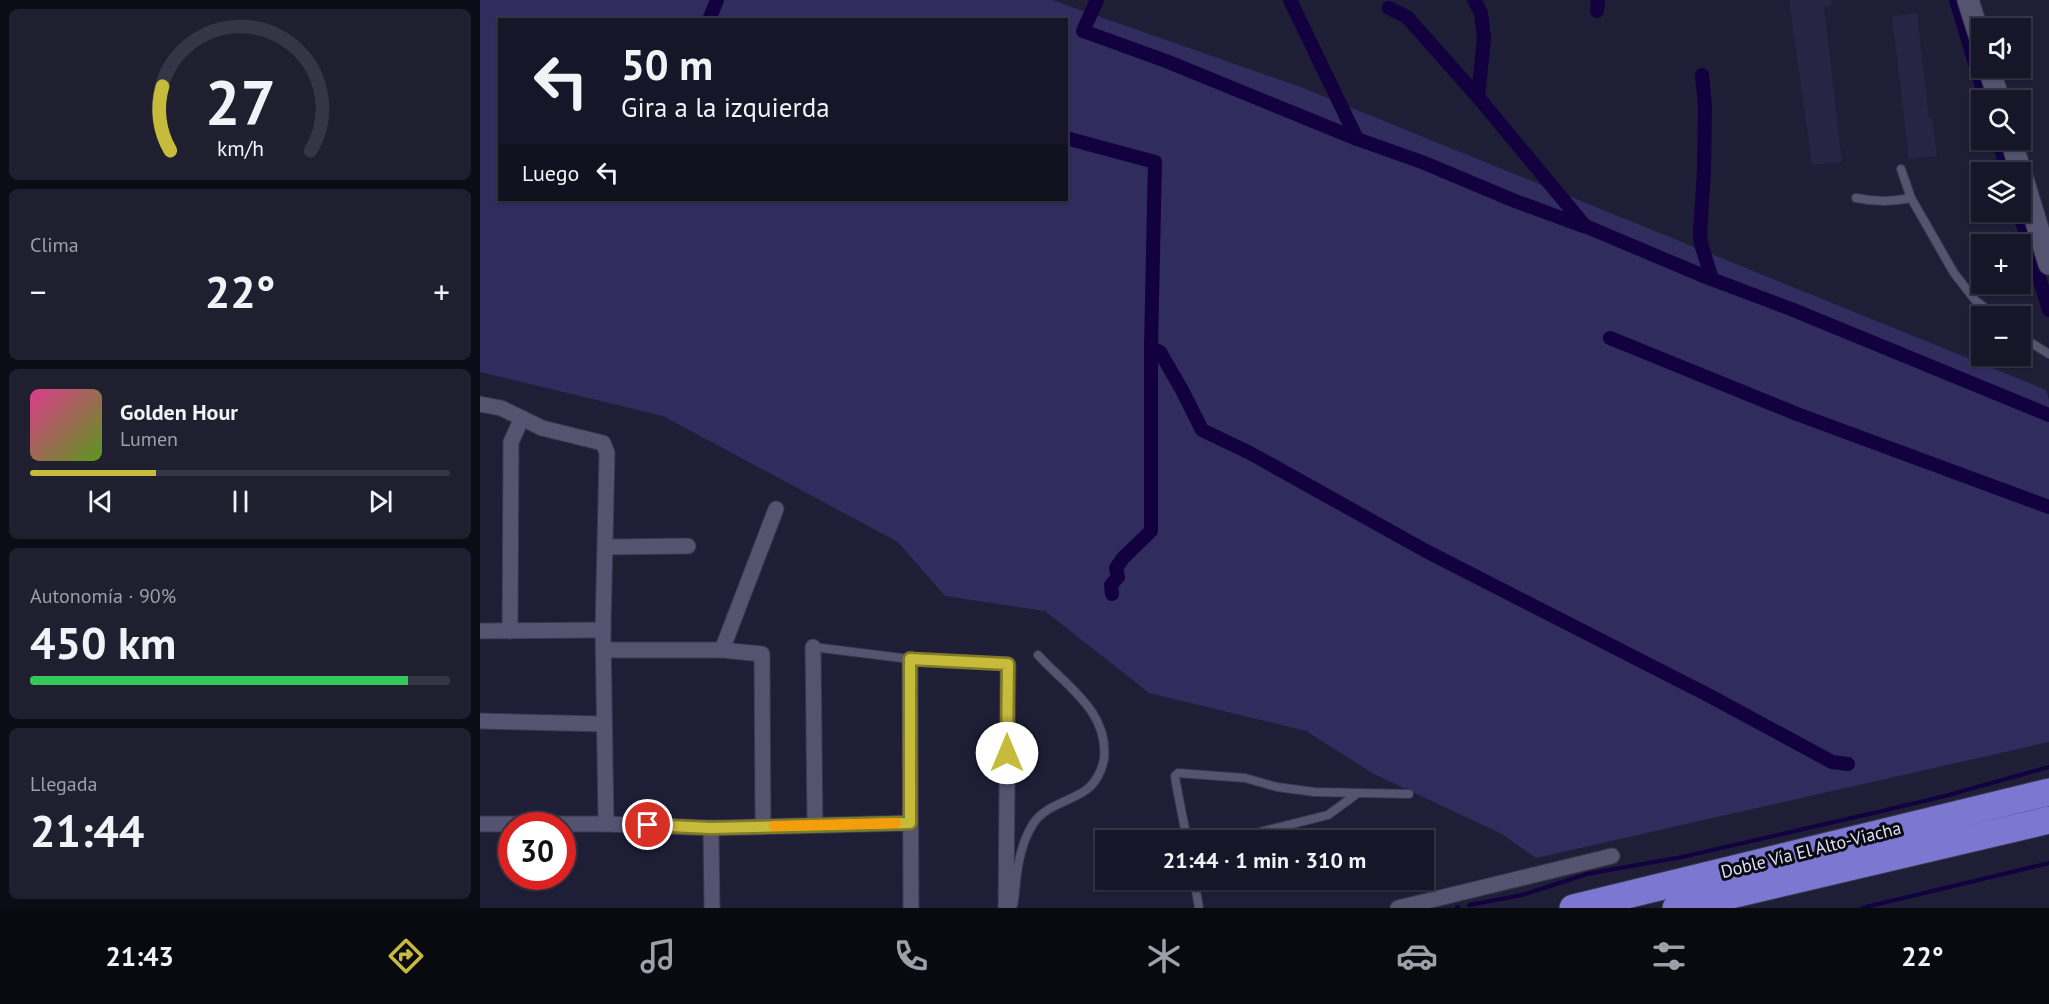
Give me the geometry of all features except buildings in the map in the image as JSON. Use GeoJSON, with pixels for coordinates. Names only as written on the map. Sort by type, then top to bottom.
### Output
{"type":"FeatureCollection","features":[{"type":"Feature","properties":{"kind":"highway","name":"Doble Vía El Alto-Viacha"},"geometry":{"type":"LineString","coordinates":[[1573,908],[2049,792]]}},
{"type":"Feature","properties":{"kind":"highway","name":"Doble Vía El Alto-Viacha"},"geometry":{"type":"LineString","coordinates":[[1676,908],[2049,820]]}},
{"type":"Feature","properties":{"kind":"street"},"geometry":{"type":"LineString","coordinates":[[1968,0],[1974,18]]}},
{"type":"Feature","properties":{"kind":"street"},"geometry":{"type":"LineString","coordinates":[[2015,150],[2043,218],[2049,264]]}},
{"type":"Feature","properties":{"kind":"street"},"geometry":{"type":"LineString","coordinates":[[480,404],[501,408],[542,428],[603,443],[606,453],[603,630],[606,824]]}},
{"type":"Feature","properties":{"kind":"street"},"geometry":{"type":"LineString","coordinates":[[510,631],[511,442],[522,418]]}},
{"type":"Feature","properties":{"kind":"street"},"geometry":{"type":"LineString","coordinates":[[722,650],[776,509]]}},
{"type":"Feature","properties":{"kind":"street"},"geometry":{"type":"LineString","coordinates":[[605,548],[688,546]]}},
{"type":"Feature","properties":{"kind":"street"},"geometry":{"type":"LineString","coordinates":[[480,631],[603,630]]}},
{"type":"Feature","properties":{"kind":"street"},"geometry":{"type":"LineString","coordinates":[[813,647],[815,825]]}},
{"type":"Feature","properties":{"kind":"street"},"geometry":{"type":"LineString","coordinates":[[604,650],[722,650],[762,654],[763,826]]}},
{"type":"Feature","properties":{"kind":"street"},"geometry":{"type":"LineString","coordinates":[[910,659],[911,908]]}},
{"type":"Feature","properties":{"kind":"street"},"geometry":{"type":"LineString","coordinates":[[1006,908],[1008,664]]}},
{"type":"Feature","properties":{"kind":"street"},"geometry":{"type":"LineString","coordinates":[[480,721],[604,724]]}},
{"type":"Feature","properties":{"kind":"street"},"geometry":{"type":"LineString","coordinates":[[480,824],[606,824],[711,828],[910,823]]}},
{"type":"Feature","properties":{"kind":"street"},"geometry":{"type":"LineString","coordinates":[[711,828],[712,908]]}},
{"type":"Feature","properties":{"kind":"street"},"geometry":{"type":"LineString","coordinates":[[1398,908],[1457,901],[1612,856]]}},
{"type":"Feature","properties":{"kind":"lane"},"geometry":{"type":"LineString","coordinates":[[1901,169],[1911,198],[1954,273],[1982,306]]}},
{"type":"Feature","properties":{"kind":"lane"},"geometry":{"type":"LineString","coordinates":[[1856,198],[1870,201],[1895,201],[1911,198]]}},
{"type":"Feature","properties":{"kind":"lane"},"geometry":{"type":"LineString","coordinates":[[2031,343],[2049,354]]}},
{"type":"Feature","properties":{"kind":"lane"},"geometry":{"type":"LineString","coordinates":[[813,647],[910,659],[1008,664]]}},
{"type":"Feature","properties":{"kind":"lane"},"geometry":{"type":"LineString","coordinates":[[1012,908],[1018,862],[1033,823],[1045,811],[1088,789],[1103,767],[1103,734],[1093,710],[1038,655]]}},
{"type":"Feature","properties":{"kind":"lane"},"geometry":{"type":"LineString","coordinates":[[1184,830],[1175,776],[1178,773],[1245,778],[1277,787],[1314,792],[1409,794]]}},
{"type":"Feature","properties":{"kind":"lane"},"geometry":{"type":"LineString","coordinates":[[1268,830],[1328,815],[1358,793]]}},
{"type":"Feature","properties":{"kind":"lane"},"geometry":{"type":"LineString","coordinates":[[1196,890],[1199,908]]}},
{"type":"Feature","properties":{"kind":"shaded area"},"geometry":{"type":"Polygon","coordinates":[[[480,0],[1052,0],[1298,86],[1971,360],[1971,366],[1987,366],[2046,390],[2049,400],[2049,742],[1536,858],[1502,834],[1374,774],[1306,731],[1149,693],[1045,611],[945,596],[898,542],[663,416],[480,372],[480,0]]]}},
{"type":"Feature","properties":{"kind":"shaded area"},"geometry":{"type":"Polygon","coordinates":[[[1789,0],[1831,0],[1832,5],[1824,7],[1842,162],[1812,165],[1789,0]]]}},
{"type":"Feature","properties":{"kind":"shaded area"},"geometry":{"type":"Polygon","coordinates":[[[1917,13],[1929,119],[1932,119],[1937,156],[1909,159],[1892,16],[1917,13]]]}},
{"type":"Feature","properties":{"kind":"waterway"},"geometry":{"type":"LineString","coordinates":[[710,18],[717,0]]}},
{"type":"Feature","properties":{"kind":"waterway"},"geometry":{"type":"LineString","coordinates":[[1097,0],[1083,31],[1166,61],[1357,139],[1422,162],[1515,201],[1583,226]]}},
{"type":"Feature","properties":{"kind":"waterway"},"geometry":{"type":"LineString","coordinates":[[1290,0],[1357,139]]}},
{"type":"Feature","properties":{"kind":"waterway"},"geometry":{"type":"LineString","coordinates":[[1474,0],[1481,13],[1484,38],[1478,97],[1585,226],[2049,415]]}},
{"type":"Feature","properties":{"kind":"waterway"},"geometry":{"type":"LineString","coordinates":[[1597,11],[1598,0]]}},
{"type":"Feature","properties":{"kind":"waterway"},"geometry":{"type":"LineString","coordinates":[[1956,0],[1983,90]]}},
{"type":"Feature","properties":{"kind":"waterway"},"geometry":{"type":"LineString","coordinates":[[1389,8],[1407,17],[1478,97]]}},
{"type":"Feature","properties":{"kind":"waterway"},"geometry":{"type":"LineString","coordinates":[[1702,75],[1705,106],[1700,233],[1701,244],[1712,279]]}},
{"type":"Feature","properties":{"kind":"waterway"},"geometry":{"type":"LineString","coordinates":[[1068,139],[1155,162],[1151,347],[1151,531],[1116,568],[1118,577],[1111,585],[1112,594]]}},
{"type":"Feature","properties":{"kind":"waterway"},"geometry":{"type":"LineString","coordinates":[[2001,150],[2005,162]]}},
{"type":"Feature","properties":{"kind":"waterway"},"geometry":{"type":"LineString","coordinates":[[2022,222],[2049,310]]}},
{"type":"Feature","properties":{"kind":"waterway"},"geometry":{"type":"LineString","coordinates":[[1610,338],[1797,414],[2049,507]]}},
{"type":"Feature","properties":{"kind":"waterway"},"geometry":{"type":"LineString","coordinates":[[1151,347],[1160,352],[1202,430],[1250,453],[1426,551],[1710,696],[1832,762],[1848,764]]}},
{"type":"Feature","properties":{"kind":"waterway"},"geometry":{"type":"LineString","coordinates":[[1469,905],[1522,895],[1587,874],[1682,857],[1882,811],[2049,767]]}},
{"type":"Feature","properties":{"kind":"waterway"},"geometry":{"type":"LineString","coordinates":[[1862,908],[2049,863]]}},
{"type":"Feature","properties":{"kind":"slow traffic"},"geometry":{"type":"LineString","coordinates":[[774,826],[896,823]]}},
{"type":"Feature","properties":{"kind":"route"},"geometry":{"type":"LineString","coordinates":[[648,825],[711,828],[910,823],[910,659],[1008,664],[1007,753]]}}]}
